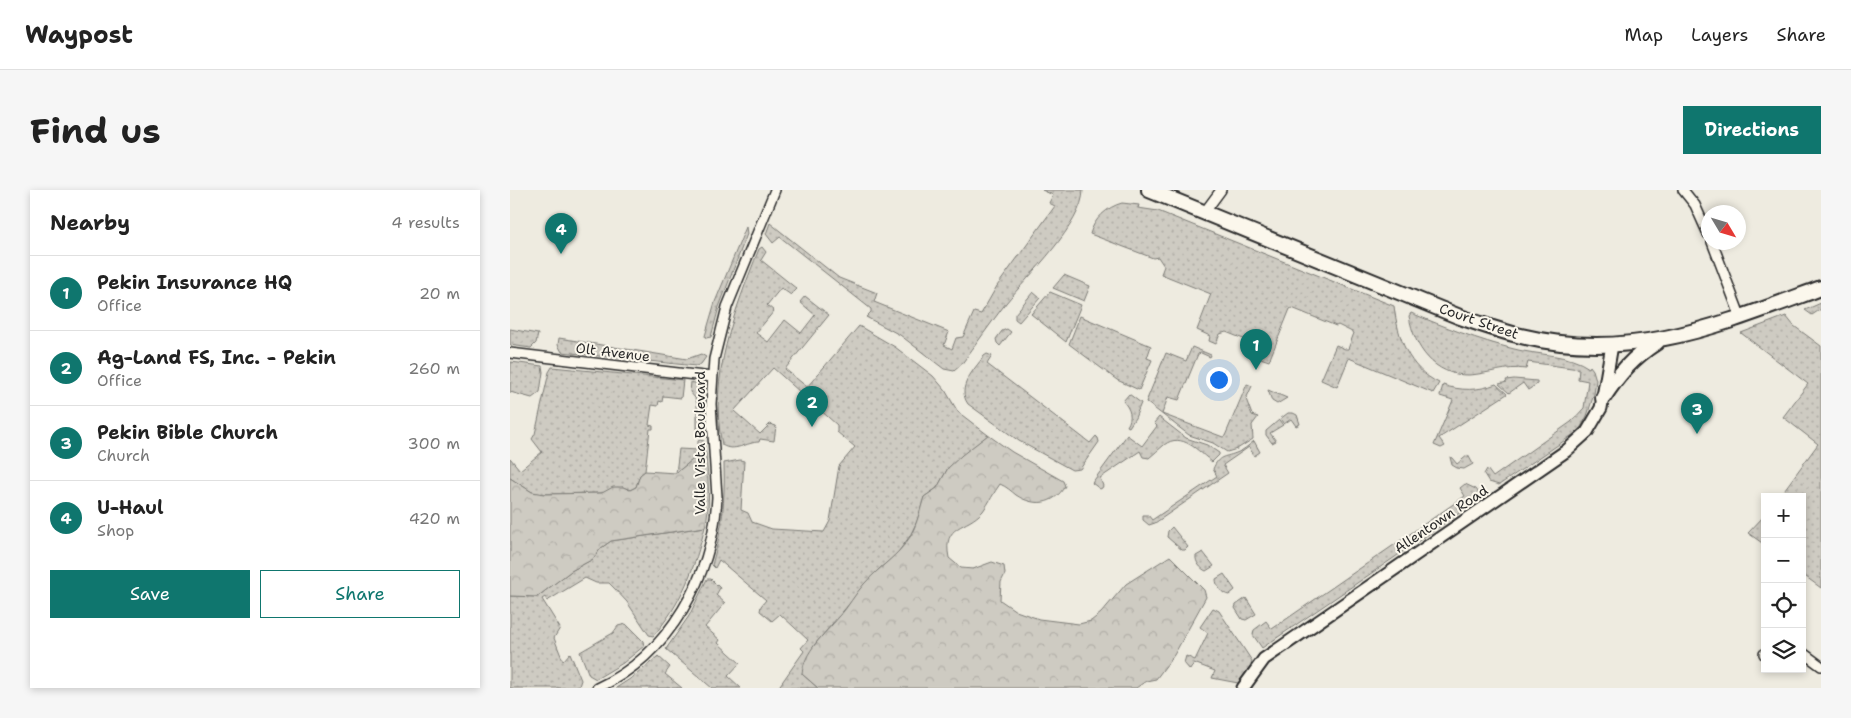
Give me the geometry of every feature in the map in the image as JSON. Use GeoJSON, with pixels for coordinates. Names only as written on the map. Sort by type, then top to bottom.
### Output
{"type":"FeatureCollection","features":[{"type":"Feature","properties":{"kind":"main road","name":"Court Street"},"geometry":{"type":"LineString","coordinates":[[1149,190],[1460,317],[1491,328],[1541,340],[1612,346],[1662,339],[1702,330],[1741,318],[1821,288]]}},
{"type":"Feature","properties":{"kind":"main road"},"geometry":{"type":"LineString","coordinates":[[1603,398],[1629,363],[1662,339]]}},
{"type":"Feature","properties":{"kind":"street"},"geometry":{"type":"LineString","coordinates":[[1204,213],[1221,190]]}},
{"type":"Feature","properties":{"kind":"street"},"geometry":{"type":"LineString","coordinates":[[1683,190],[1695,205],[1701,218]]}},
{"type":"Feature","properties":{"kind":"street","name":"Valle Vista Boulevard"},"geometry":{"type":"LineString","coordinates":[[597,688],[626,673],[654,648],[679,616],[697,582],[706,556],[716,510],[716,465],[711,424],[712,377],[716,346],[727,307],[774,191]]}},
{"type":"Feature","properties":{"kind":"street"},"geometry":{"type":"LineString","coordinates":[[1715,250],[1741,318]]}},
{"type":"Feature","properties":{"kind":"street","name":"Allentown Road"},"geometry":{"type":"LineString","coordinates":[[1243,688],[1264,659],[1566,451],[1587,432],[1601,408],[1612,346]]}},
{"type":"Feature","properties":{"kind":"street","name":"Olt Avenue"},"geometry":{"type":"LineString","coordinates":[[510,353],[712,377]]}},
{"type":"Feature","properties":{"kind":"street"},"geometry":{"type":"LineString","coordinates":[[1806,655],[1821,666]]}},
{"type":"Feature","properties":{"kind":"green space"},"geometry":{"type":"Polygon","coordinates":[[[1042,190],[1083,190],[1081,204],[1053,249],[1006,303],[961,365],[954,371],[944,369],[900,335],[866,317],[871,312],[871,309],[780,237],[773,243],[766,234],[770,223],[839,278],[877,293],[874,302],[949,332],[944,345],[952,349],[956,338],[963,337],[974,312],[981,314],[997,286],[1055,206],[1049,203],[1053,195],[1042,190]]]}},
{"type":"Feature","properties":{"kind":"green space"},"geometry":{"type":"Polygon","coordinates":[[[1122,203],[1139,205],[1138,208],[1158,211],[1394,306],[1398,329],[1406,351],[1419,369],[1439,383],[1433,393],[1349,358],[1337,387],[1321,380],[1336,345],[1348,349],[1354,333],[1292,308],[1269,361],[1246,353],[1249,347],[1246,340],[1226,332],[1220,334],[1216,344],[1209,341],[1210,336],[1197,330],[1211,294],[1161,274],[1164,266],[1158,257],[1153,258],[1090,234],[1102,214],[1111,207],[1122,203]]]}},
{"type":"Feature","properties":{"kind":"green space"},"geometry":{"type":"Polygon","coordinates":[[[746,227],[747,234],[719,307],[711,337],[706,338],[715,302],[746,227]]]}},
{"type":"Feature","properties":{"kind":"green space"},"geometry":{"type":"Polygon","coordinates":[[[762,247],[766,252],[761,260],[797,289],[791,295],[781,288],[767,305],[774,311],[756,333],[768,342],[785,320],[801,333],[815,315],[800,302],[805,296],[829,315],[785,369],[807,387],[859,326],[895,347],[933,376],[945,390],[958,412],[988,435],[948,468],[937,488],[924,497],[918,519],[910,536],[896,555],[879,569],[815,644],[802,674],[818,688],[778,688],[804,651],[801,648],[808,640],[780,614],[772,621],[760,611],[761,606],[766,600],[719,560],[715,568],[712,565],[723,514],[724,463],[744,461],[741,510],[748,513],[752,522],[772,529],[824,532],[830,521],[839,466],[855,447],[837,432],[837,425],[773,368],[734,411],[760,434],[770,424],[776,426],[774,441],[760,439],[759,442],[736,448],[722,445],[718,394],[726,344],[741,296],[759,249],[762,247]]]}},
{"type":"Feature","properties":{"kind":"green space"},"geometry":{"type":"Polygon","coordinates":[[[1064,275],[1090,286],[1084,301],[1053,288],[1064,275]]]}},
{"type":"Feature","properties":{"kind":"green space"},"geometry":{"type":"Polygon","coordinates":[[[1033,292],[1040,298],[1019,322],[1015,319],[1015,314],[1033,292]]]}},
{"type":"Feature","properties":{"kind":"green space"},"geometry":{"type":"Polygon","coordinates":[[[1050,292],[1081,305],[1066,342],[1031,314],[1050,292]]]}},
{"type":"Feature","properties":{"kind":"green space"},"geometry":{"type":"Polygon","coordinates":[[[1821,303],[1821,309],[1812,315],[1805,310],[1821,303]]]}},
{"type":"Feature","properties":{"kind":"green space"},"geometry":{"type":"Polygon","coordinates":[[[1411,313],[1462,333],[1501,345],[1523,351],[1563,357],[1589,368],[1590,366],[1596,380],[1594,394],[1587,416],[1581,427],[1574,434],[1499,485],[1489,482],[1484,474],[1487,469],[1493,477],[1571,422],[1584,408],[1588,381],[1578,379],[1579,369],[1528,362],[1526,369],[1504,369],[1469,375],[1446,371],[1428,358],[1421,349],[1412,327],[1409,316],[1411,313]]]}},
{"type":"Feature","properties":{"kind":"green space"},"geometry":{"type":"Polygon","coordinates":[[[1080,316],[1151,346],[1147,358],[1152,360],[1139,390],[1117,380],[1069,344],[1080,316]]]}},
{"type":"Feature","properties":{"kind":"green space"},"geometry":{"type":"Polygon","coordinates":[[[1786,316],[1794,326],[1821,346],[1821,588],[1806,577],[1806,493],[1782,493],[1818,444],[1783,417],[1808,384],[1741,333],[1786,316]]]}},
{"type":"Feature","properties":{"kind":"green space"},"geometry":{"type":"Polygon","coordinates":[[[510,329],[538,334],[536,343],[531,348],[510,345],[510,329]]]}},
{"type":"Feature","properties":{"kind":"green space"},"geometry":{"type":"Polygon","coordinates":[[[1007,329],[1011,332],[1000,346],[996,339],[1002,331],[1007,329]]]}},
{"type":"Feature","properties":{"kind":"green space"},"geometry":{"type":"Polygon","coordinates":[[[559,338],[687,359],[701,354],[706,357],[701,364],[696,366],[562,352],[558,345],[559,338]]]}},
{"type":"Feature","properties":{"kind":"green space"},"geometry":{"type":"Polygon","coordinates":[[[1192,347],[1211,355],[1210,357],[1201,353],[1198,354],[1179,400],[1168,397],[1162,414],[1223,437],[1247,384],[1252,386],[1246,399],[1252,415],[1258,417],[1252,425],[1253,439],[1237,449],[1227,452],[1213,443],[1189,435],[1146,402],[1166,353],[1186,361],[1192,347]]]}},
{"type":"Feature","properties":{"kind":"green space"},"geometry":{"type":"Polygon","coordinates":[[[987,354],[992,356],[987,364],[1090,443],[1096,436],[1098,438],[1099,442],[1080,469],[1072,470],[1019,441],[968,404],[965,398],[965,385],[971,373],[987,354]]]}},
{"type":"Feature","properties":{"kind":"green space"},"geometry":{"type":"Polygon","coordinates":[[[511,362],[542,366],[540,392],[532,398],[510,392],[511,362]]]}},
{"type":"Feature","properties":{"kind":"green space"},"geometry":{"type":"Polygon","coordinates":[[[552,367],[683,380],[681,398],[663,396],[662,402],[659,401],[658,406],[652,405],[649,425],[653,426],[653,429],[650,429],[645,471],[640,475],[636,487],[630,490],[623,487],[603,493],[544,494],[532,492],[510,478],[510,458],[520,470],[542,452],[532,439],[535,434],[549,372],[552,367]]]}},
{"type":"Feature","properties":{"kind":"green space"},"geometry":{"type":"Polygon","coordinates":[[[1506,380],[1537,381],[1537,384],[1528,390],[1523,383],[1509,393],[1499,384],[1507,382],[1506,380]]]}},
{"type":"Feature","properties":{"kind":"green space"},"geometry":{"type":"Polygon","coordinates":[[[691,382],[698,384],[702,389],[703,429],[700,430],[697,429],[697,404],[690,392],[691,382]]]}},
{"type":"Feature","properties":{"kind":"green space"},"geometry":{"type":"Polygon","coordinates":[[[1496,384],[1507,394],[1439,438],[1445,446],[1441,448],[1434,445],[1453,400],[1440,396],[1443,385],[1470,389],[1496,384]]]}},
{"type":"Feature","properties":{"kind":"green space"},"geometry":{"type":"Polygon","coordinates":[[[1268,390],[1287,398],[1277,404],[1272,401],[1268,390]]]}},
{"type":"Feature","properties":{"kind":"green space"},"geometry":{"type":"Polygon","coordinates":[[[1129,394],[1141,403],[1129,427],[1127,426],[1130,413],[1123,401],[1129,394]]]}},
{"type":"Feature","properties":{"kind":"green space"},"geometry":{"type":"Polygon","coordinates":[[[1288,413],[1297,415],[1300,424],[1296,426],[1291,419],[1284,424],[1280,419],[1288,413]]]}},
{"type":"Feature","properties":{"kind":"green space"},"geometry":{"type":"Polygon","coordinates":[[[1159,417],[1186,438],[1207,445],[1219,453],[1219,455],[1212,462],[1190,445],[1177,440],[1171,441],[1149,458],[1143,457],[1140,451],[1100,478],[1102,488],[1100,489],[1092,483],[1127,435],[1142,446],[1157,426],[1154,423],[1159,417]]]}},
{"type":"Feature","properties":{"kind":"green space"},"geometry":{"type":"Polygon","coordinates":[[[1279,420],[1283,425],[1270,433],[1276,441],[1272,443],[1266,435],[1266,431],[1279,420]]]}},
{"type":"Feature","properties":{"kind":"green space"},"geometry":{"type":"Polygon","coordinates":[[[988,435],[1012,452],[1063,481],[1065,486],[1055,497],[1043,502],[1037,502],[1023,499],[1000,484],[983,511],[952,533],[948,547],[949,558],[961,568],[973,569],[992,562],[1004,566],[1005,574],[1001,582],[1000,600],[1016,611],[1039,619],[1079,624],[1091,621],[1101,613],[1126,584],[1170,556],[1204,590],[1206,597],[1174,655],[1156,679],[1146,681],[1136,688],[818,688],[802,674],[811,651],[864,584],[905,544],[915,527],[924,497],[937,488],[948,468],[988,435]]]}},
{"type":"Feature","properties":{"kind":"green space"},"geometry":{"type":"Polygon","coordinates":[[[698,441],[704,441],[706,454],[701,453],[676,473],[679,449],[698,450],[698,441]]]}},
{"type":"Feature","properties":{"kind":"green space"},"geometry":{"type":"Polygon","coordinates":[[[1254,441],[1260,452],[1254,456],[1249,447],[1223,465],[1228,473],[1155,523],[1149,525],[1143,520],[1143,515],[1148,515],[1152,520],[1217,476],[1213,469],[1219,459],[1241,451],[1254,441]]]}},
{"type":"Feature","properties":{"kind":"green space"},"geometry":{"type":"Polygon","coordinates":[[[701,453],[706,454],[708,482],[708,509],[705,527],[611,541],[601,548],[593,559],[571,571],[537,597],[510,596],[510,478],[532,492],[544,494],[602,493],[613,487],[623,487],[630,490],[636,487],[640,475],[645,471],[676,473],[701,453]]]}},
{"type":"Feature","properties":{"kind":"green space"},"geometry":{"type":"Polygon","coordinates":[[[1468,455],[1473,464],[1464,469],[1452,465],[1450,457],[1457,464],[1468,455]]]}},
{"type":"Feature","properties":{"kind":"green space"},"geometry":{"type":"Polygon","coordinates":[[[1465,484],[1476,489],[1479,493],[1477,501],[1262,648],[1253,635],[1254,630],[1266,621],[1272,629],[1465,496],[1460,488],[1465,484]]]}},
{"type":"Feature","properties":{"kind":"green space"},"geometry":{"type":"Polygon","coordinates":[[[1761,519],[1761,542],[1748,533],[1761,519]]]}},
{"type":"Feature","properties":{"kind":"green space"},"geometry":{"type":"Polygon","coordinates":[[[705,527],[697,557],[686,585],[672,612],[653,636],[649,635],[627,602],[609,583],[596,583],[585,578],[547,601],[545,597],[542,599],[560,628],[554,638],[563,661],[570,653],[581,680],[579,686],[570,688],[510,688],[510,596],[537,597],[571,571],[593,559],[601,548],[611,541],[705,527]]]}},
{"type":"Feature","properties":{"kind":"green space"},"geometry":{"type":"Polygon","coordinates":[[[1172,527],[1188,547],[1185,550],[1182,550],[1167,537],[1168,531],[1172,527]]]}},
{"type":"Feature","properties":{"kind":"green space"},"geometry":{"type":"Polygon","coordinates":[[[1203,552],[1214,566],[1206,571],[1196,561],[1196,556],[1203,552]]]}},
{"type":"Feature","properties":{"kind":"green space"},"geometry":{"type":"Polygon","coordinates":[[[1224,574],[1235,590],[1229,595],[1218,587],[1216,582],[1216,579],[1224,574]]]}},
{"type":"Feature","properties":{"kind":"green space"},"geometry":{"type":"Polygon","coordinates":[[[707,579],[711,579],[720,588],[716,595],[725,603],[705,627],[720,640],[718,643],[740,663],[728,676],[741,688],[712,688],[666,649],[689,616],[707,579]]]}},
{"type":"Feature","properties":{"kind":"green space"},"geometry":{"type":"Polygon","coordinates":[[[1246,598],[1256,614],[1246,620],[1242,619],[1235,608],[1236,605],[1246,598]]]}},
{"type":"Feature","properties":{"kind":"green space"},"geometry":{"type":"Polygon","coordinates":[[[1213,608],[1219,611],[1252,661],[1248,673],[1238,683],[1212,678],[1215,671],[1194,663],[1190,670],[1184,663],[1186,656],[1195,660],[1208,633],[1200,627],[1213,608]]]}},
{"type":"Feature","properties":{"kind":"green space"},"geometry":{"type":"Polygon","coordinates":[[[626,624],[643,641],[644,646],[623,663],[596,679],[589,675],[580,652],[613,633],[618,626],[626,624]]]}},
{"type":"Feature","properties":{"kind":"green space"},"geometry":{"type":"Polygon","coordinates":[[[658,656],[670,667],[665,674],[682,688],[616,688],[636,675],[658,656]]]}},
{"type":"Feature","properties":{"kind":"place","name":"U-Haul"},"geometry":{"type":"Point","coordinates":[561,254]}},
{"type":"Feature","properties":{"kind":"place","name":"Pekin Insurance HQ"},"geometry":{"type":"Point","coordinates":[1256,370]}},
{"type":"Feature","properties":{"kind":"place","name":"Ag-Land FS, Inc. - Pekin"},"geometry":{"type":"Point","coordinates":[812,427]}},
{"type":"Feature","properties":{"kind":"place","name":"Pekin Bible Church"},"geometry":{"type":"Point","coordinates":[1697,434]}}]}
